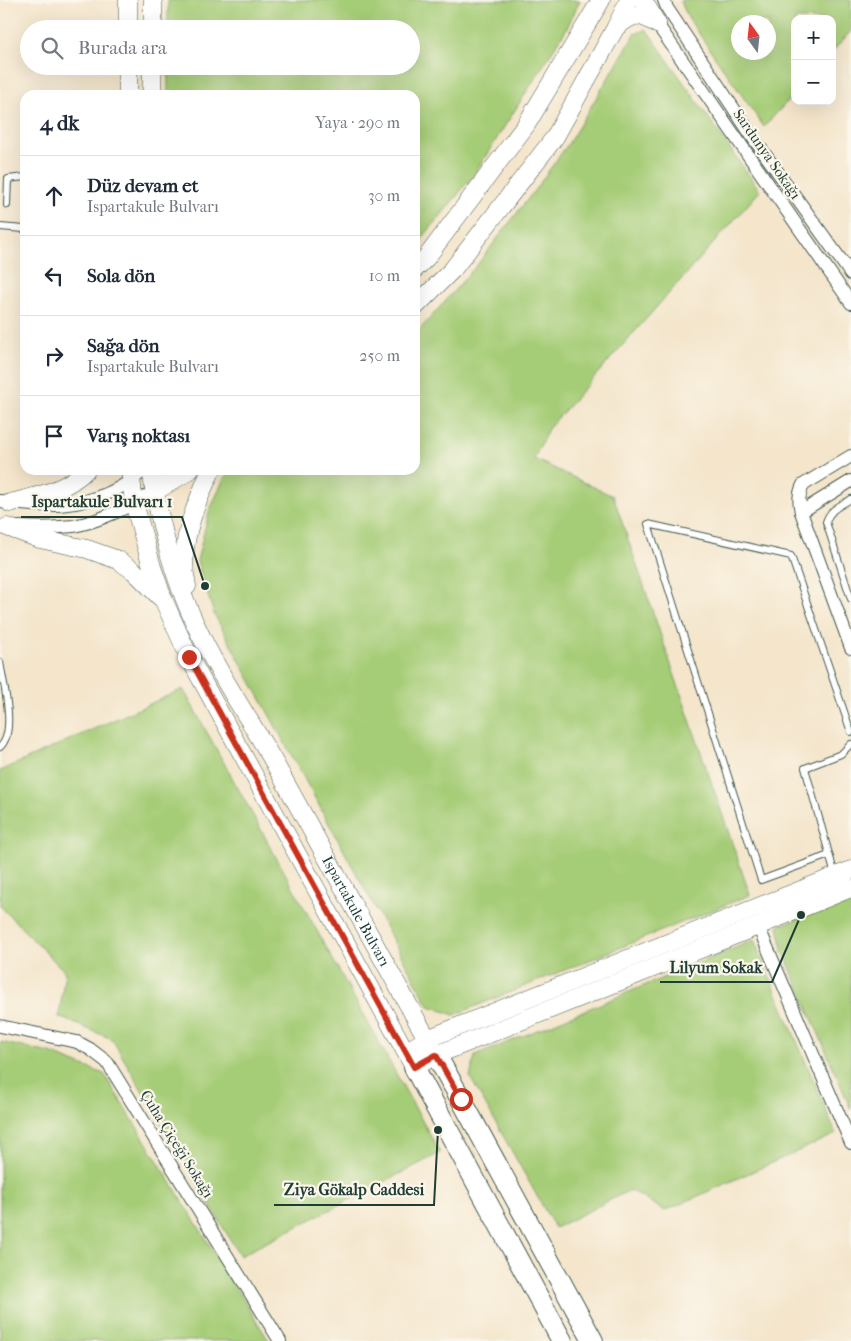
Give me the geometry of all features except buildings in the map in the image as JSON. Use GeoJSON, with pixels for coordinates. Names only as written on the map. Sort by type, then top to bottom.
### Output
{"type":"FeatureCollection","features":[{"type":"Feature","properties":{"kind":"main road"},"geometry":{"type":"LineString","coordinates":[[128,0],[128,20]]}},
{"type":"Feature","properties":{"kind":"main road"},"geometry":{"type":"LineString","coordinates":[[153,0],[153,20]]}},
{"type":"Feature","properties":{"kind":"main road"},"geometry":{"type":"LineString","coordinates":[[420,264],[526,125],[601,0]]}},
{"type":"Feature","properties":{"kind":"main road"},"geometry":{"type":"LineString","coordinates":[[420,302],[453,268],[555,137],[629,0]]}},
{"type":"Feature","properties":{"kind":"main road"},"geometry":{"type":"LineString","coordinates":[[643,0],[657,24]]}},
{"type":"Feature","properties":{"kind":"main road"},"geometry":{"type":"LineString","coordinates":[[616,27],[625,20],[638,16],[644,16],[657,24]]}},
{"type":"Feature","properties":{"kind":"main road"},"geometry":{"type":"LineString","coordinates":[[128,75],[128,90]]}},
{"type":"Feature","properties":{"kind":"main road"},"geometry":{"type":"LineString","coordinates":[[152,75],[152,90]]}},
{"type":"Feature","properties":{"kind":"main road"},"geometry":{"type":"LineString","coordinates":[[5,502],[42,495],[67,485],[80,475]]}},
{"type":"Feature","properties":{"kind":"main road","name":"Ispartakule Bulvarı"},"geometry":{"type":"LineString","coordinates":[[135,475],[134,503],[152,568],[164,601],[189,657],[410,1059],[562,1341]]}},
{"type":"Feature","properties":{"kind":"main road","name":"Ispartakule Bulvarı"},"geometry":{"type":"LineString","coordinates":[[152,475],[154,492],[178,582],[200,635],[222,676],[267,750],[461,1099],[592,1341]]}},
{"type":"Feature","properties":{"kind":"main road"},"geometry":{"type":"LineString","coordinates":[[154,492],[182,475]]}},
{"type":"Feature","properties":{"kind":"main road"},"geometry":{"type":"LineString","coordinates":[[200,635],[185,575],[186,537],[210,475]]}},
{"type":"Feature","properties":{"kind":"main road"},"geometry":{"type":"LineString","coordinates":[[3,527],[40,539],[87,549],[118,560],[134,571],[164,601]]}},
{"type":"Feature","properties":{"kind":"main road"},"geometry":{"type":"LineString","coordinates":[[755,918],[843,873]]}},
{"type":"Feature","properties":{"kind":"main road"},"geometry":{"type":"LineString","coordinates":[[410,1059],[432,1047],[755,918],[851,888]]}},
{"type":"Feature","properties":{"kind":"street","name":"Sardunya Sokağı"},"geometry":{"type":"LineString","coordinates":[[664,0],[667,8],[770,161],[851,274]]}},
{"type":"Feature","properties":{"kind":"street","name":"Sardunya Sokağı"},"geometry":{"type":"LineString","coordinates":[[657,24],[851,303]]}},
{"type":"Feature","properties":{"kind":"street"},"geometry":{"type":"LineString","coordinates":[[760,172],[770,161]]}},
{"type":"Feature","properties":{"kind":"street"},"geometry":{"type":"LineString","coordinates":[[851,456],[803,485],[798,498],[851,648]]}},
{"type":"Feature","properties":{"kind":"street"},"geometry":{"type":"LineString","coordinates":[[5,502],[51,506],[84,502],[108,494],[134,475]]}},
{"type":"Feature","properties":{"kind":"street"},"geometry":{"type":"LineString","coordinates":[[802,512],[851,481]]}},
{"type":"Feature","properties":{"kind":"street"},"geometry":{"type":"LineString","coordinates":[[3,527],[41,528],[74,526],[94,520],[134,503],[154,492]]}},
{"type":"Feature","properties":{"kind":"street"},"geometry":{"type":"LineString","coordinates":[[755,918],[851,1143]]}},
{"type":"Feature","properties":{"kind":"street","name":"Çuha Çiçeği Sokağı"},"geometry":{"type":"LineString","coordinates":[[0,1026],[76,1042],[90,1049],[107,1062],[280,1341]]}},
{"type":"Feature","properties":{"kind":"lane"},"geometry":{"type":"LineString","coordinates":[[7,205],[8,179],[20,178]]}},
{"type":"Feature","properties":{"kind":"lane"},"geometry":{"type":"LineString","coordinates":[[0,228],[20,229]]}},
{"type":"Feature","properties":{"kind":"lane"},"geometry":{"type":"LineString","coordinates":[[851,499],[832,510],[826,522],[851,599]]}},
{"type":"Feature","properties":{"kind":"lane"},"geometry":{"type":"LineString","coordinates":[[829,855],[761,880],[648,524],[791,556],[851,732]]}},
{"type":"Feature","properties":{"kind":"lane"},"geometry":{"type":"LineString","coordinates":[[0,662],[8,716],[8,730],[4,744],[0,747]]}},
{"type":"Feature","properties":{"kind":"lane"},"geometry":{"type":"LineString","coordinates":[[843,873],[829,855],[805,768],[841,754],[851,744]]}},
{"type":"Feature","properties":{"kind":"green space"},"geometry":{"type":"Polygon","coordinates":[[[168,0],[580,0],[567,28],[473,176],[420,241],[420,90],[168,90],[168,75],[420,75],[420,20],[168,20],[168,0]]]}},
{"type":"Feature","properties":{"kind":"green space"},"geometry":{"type":"Polygon","coordinates":[[[680,0],[851,0],[851,31],[836,48],[836,15],[791,15],[791,97],[764,127],[688,18],[680,0]]]}},
{"type":"Feature","properties":{"kind":"green space"},"geometry":{"type":"Polygon","coordinates":[[[646,29],[760,191],[548,429],[534,459],[613,496],[750,895],[454,1015],[429,1006],[214,614],[197,561],[209,512],[226,475],[420,475],[420,329],[477,265],[537,187],[568,144],[635,34],[646,29]]]}},
{"type":"Feature","properties":{"kind":"green space"},"geometry":{"type":"Polygon","coordinates":[[[183,689],[440,1153],[240,1256],[112,1039],[59,1017],[65,972],[0,906],[0,771],[183,689]]]}},
{"type":"Feature","properties":{"kind":"green space"},"geometry":{"type":"Polygon","coordinates":[[[851,898],[851,1109],[783,951],[778,926],[851,898]]]}},
{"type":"Feature","properties":{"kind":"green space"},"geometry":{"type":"Polygon","coordinates":[[[754,940],[836,1134],[665,1211],[630,1190],[555,1228],[470,1077],[475,1056],[754,940]]]}},
{"type":"Feature","properties":{"kind":"green space"},"geometry":{"type":"Polygon","coordinates":[[[0,1042],[50,1053],[104,1074],[269,1341],[0,1341],[0,1042]]]}},
{"type":"Feature","properties":{"kind":"place","name":"Ispartakule Bulvarı 1"},"geometry":{"type":"Point","coordinates":[205,586]}},
{"type":"Feature","properties":{"kind":"place","name":"Lilyum Sokak"},"geometry":{"type":"Point","coordinates":[801,915]}},
{"type":"Feature","properties":{"kind":"place","name":"Ziya Gökalp Caddesi"},"geometry":{"type":"Point","coordinates":[438,1130]}},
{"type":"Feature","properties":{"kind":"route"},"geometry":{"type":"LineString","coordinates":[[189,657],[414,1067],[436,1055],[461,1099]]}}]}
